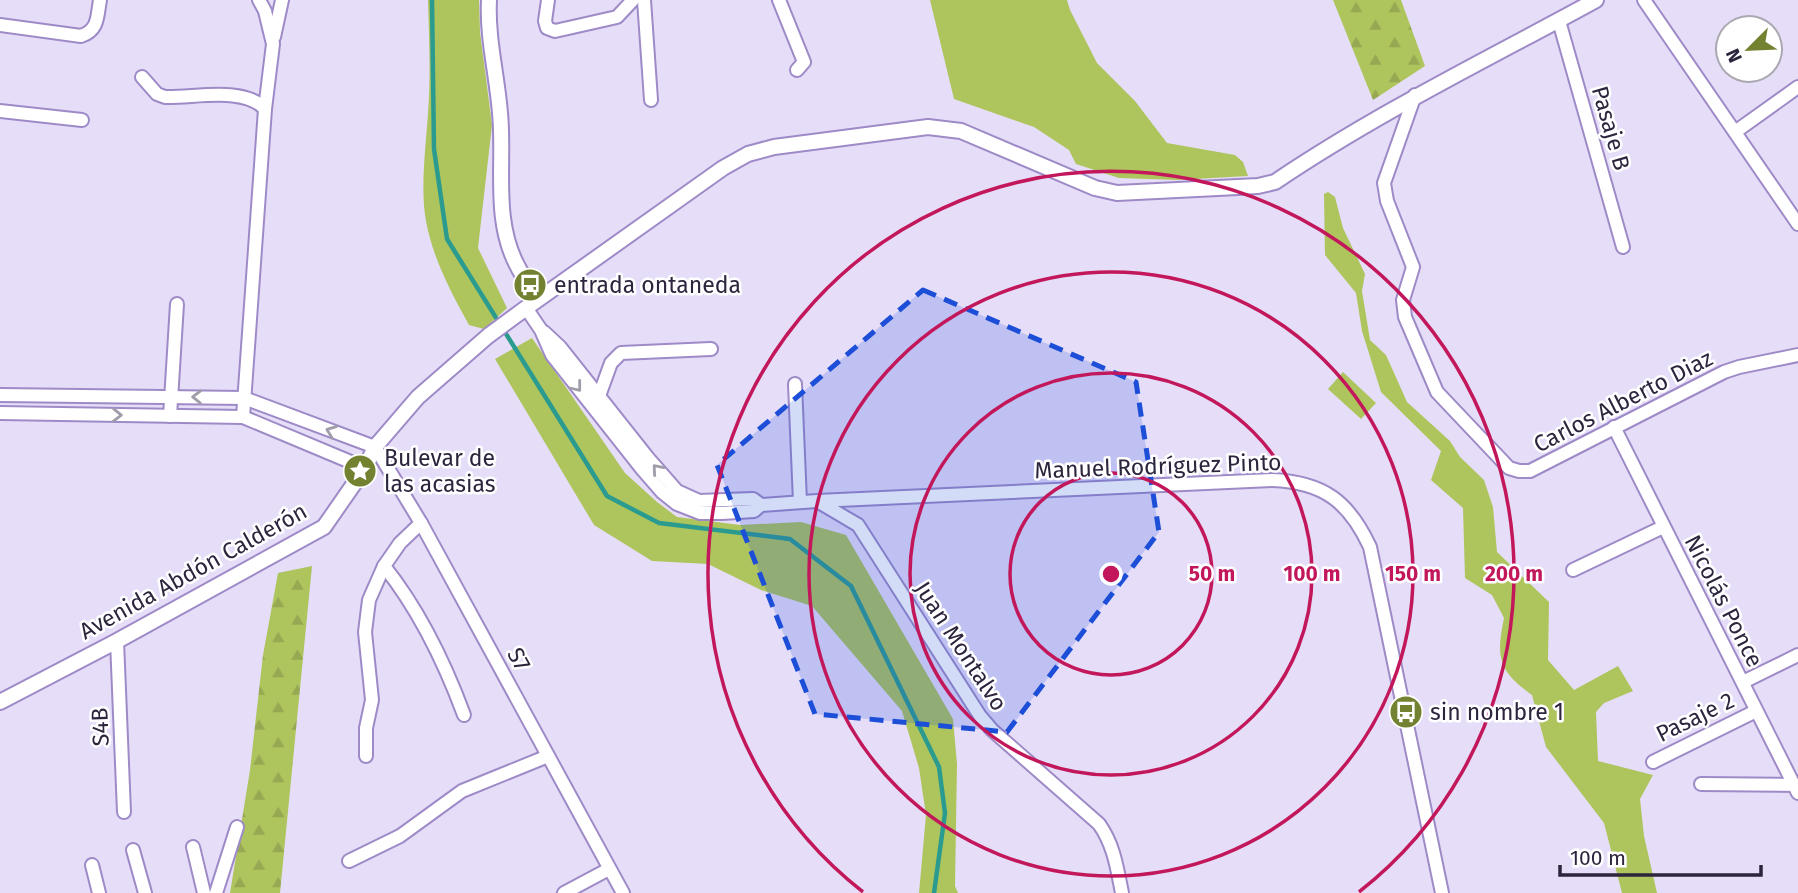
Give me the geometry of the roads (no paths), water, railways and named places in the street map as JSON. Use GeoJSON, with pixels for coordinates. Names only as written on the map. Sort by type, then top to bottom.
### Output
{"type":"FeatureCollection","features":[{"type":"Feature","properties":{"kind":"street"},"geometry":{"type":"LineString","coordinates":[[0,25],[81,36],[91,33],[96,26],[100,0]]}},
{"type":"Feature","properties":{"kind":"street"},"geometry":{"type":"LineString","coordinates":[[259,0],[265,11],[273,44]]}},
{"type":"Feature","properties":{"kind":"street"},"geometry":{"type":"LineString","coordinates":[[243,417],[265,109],[273,44],[282,0]]}},
{"type":"Feature","properties":{"kind":"street"},"geometry":{"type":"LineString","coordinates":[[489,0],[489,33],[501,120],[501,205],[506,234],[517,266],[539,298]]}},
{"type":"Feature","properties":{"kind":"street"},"geometry":{"type":"LineString","coordinates":[[548,0],[545,21],[547,28],[555,31],[632,16],[646,29]]}},
{"type":"Feature","properties":{"kind":"street"},"geometry":{"type":"LineString","coordinates":[[617,17],[633,0]]}},
{"type":"Feature","properties":{"kind":"street"},"geometry":{"type":"LineString","coordinates":[[643,0],[651,100]]}},
{"type":"Feature","properties":{"kind":"street"},"geometry":{"type":"LineString","coordinates":[[779,0],[804,62],[797,70]]}},
{"type":"Feature","properties":{"kind":"street"},"geometry":{"type":"LineString","coordinates":[[1644,0],[1798,224]]}},
{"type":"Feature","properties":{"kind":"street","name":"Avenida Abdón Calderón"},"geometry":{"type":"LineString","coordinates":[[0,702],[324,527],[365,468],[375,447],[418,397],[488,336],[539,298],[723,168],[748,154],[774,147],[928,127],[961,131],[1095,188],[1117,193],[1258,186],[1275,182],[1415,95],[1593,1]]}},
{"type":"Feature","properties":{"kind":"street","name":"Pasaje B"},"geometry":{"type":"LineString","coordinates":[[1559,21],[1623,247]]}},
{"type":"Feature","properties":{"kind":"street"},"geometry":{"type":"LineString","coordinates":[[142,77],[157,94],[165,97],[241,95],[260,103],[265,109]]}},
{"type":"Feature","properties":{"kind":"street"},"geometry":{"type":"LineString","coordinates":[[1735,132],[1798,87]]}},
{"type":"Feature","properties":{"kind":"street","name":"Carlos Alberto Diaz"},"geometry":{"type":"LineString","coordinates":[[1415,95],[1386,175],[1384,190],[1413,267],[1403,300],[1405,317],[1437,392],[1509,468],[1530,471],[1724,372],[1798,355]]}},
{"type":"Feature","properties":{"kind":"street"},"geometry":{"type":"LineString","coordinates":[[0,111],[82,120]]}},
{"type":"Feature","properties":{"kind":"street"},"geometry":{"type":"LineString","coordinates":[[170,416],[177,304]]}},
{"type":"Feature","properties":{"kind":"street"},"geometry":{"type":"LineString","coordinates":[[520,312],[561,347],[677,491],[699,500],[720,502],[753,499],[761,505]]}},
{"type":"Feature","properties":{"kind":"street"},"geometry":{"type":"LineString","coordinates":[[541,330],[552,355],[642,469],[671,500],[693,511],[710,514],[754,511],[761,505],[817,501]]}},
{"type":"Feature","properties":{"kind":"street"},"geometry":{"type":"LineString","coordinates":[[598,396],[611,363],[621,353],[711,349]]}},
{"type":"Feature","properties":{"kind":"street"},"geometry":{"type":"LineString","coordinates":[[795,384],[800,502]]}},
{"type":"Feature","properties":{"kind":"street"},"geometry":{"type":"LineString","coordinates":[[0,395],[244,398],[375,447]]}},
{"type":"Feature","properties":{"kind":"street"},"geometry":{"type":"LineString","coordinates":[[71,396],[72,414]]}},
{"type":"Feature","properties":{"kind":"street"},"geometry":{"type":"LineString","coordinates":[[0,413],[243,417],[365,468]]}},
{"type":"Feature","properties":{"kind":"street","name":"Nicolás Ponce"},"geometry":{"type":"LineString","coordinates":[[1614,427],[1756,711],[1797,787]]}},
{"type":"Feature","properties":{"kind":"street","name":"S7"},"geometry":{"type":"LineString","coordinates":[[375,447],[421,523],[623,893]]}},
{"type":"Feature","properties":{"kind":"street","name":"Manuel Rodríguez Pinto"},"geometry":{"type":"LineString","coordinates":[[817,501],[1272,480],[1291,481],[1327,493],[1345,506],[1359,524],[1370,547],[1442,893]]}},
{"type":"Feature","properties":{"kind":"street","name":"Juan Montalvo"},"geometry":{"type":"LineString","coordinates":[[817,501],[858,525],[980,716],[992,730],[1099,824],[1114,853],[1122,893]]}},
{"type":"Feature","properties":{"kind":"street"},"geometry":{"type":"LineString","coordinates":[[366,756],[366,728],[372,700],[365,632],[369,600],[384,566],[400,543],[421,523]]}},
{"type":"Feature","properties":{"kind":"street"},"geometry":{"type":"LineString","coordinates":[[1573,570],[1663,527]]}},
{"type":"Feature","properties":{"kind":"street"},"geometry":{"type":"LineString","coordinates":[[384,566],[423,621],[448,671],[464,715]]}},
{"type":"Feature","properties":{"kind":"street","name":"S4B"},"geometry":{"type":"LineString","coordinates":[[117,641],[124,812]]}},
{"type":"Feature","properties":{"kind":"street"},"geometry":{"type":"LineString","coordinates":[[1743,682],[1798,655]]}},
{"type":"Feature","properties":{"kind":"street","name":"Pasaje 2"},"geometry":{"type":"LineString","coordinates":[[1653,762],[1756,711]]}},
{"type":"Feature","properties":{"kind":"street"},"geometry":{"type":"LineString","coordinates":[[349,861],[400,836],[462,791],[548,756]]}},
{"type":"Feature","properties":{"kind":"street"},"geometry":{"type":"LineString","coordinates":[[1701,783],[1797,787]]}},
{"type":"Feature","properties":{"kind":"street"},"geometry":{"type":"LineString","coordinates":[[216,893],[237,827]]}},
{"type":"Feature","properties":{"kind":"street"},"geometry":{"type":"LineString","coordinates":[[193,847],[204,893]]}},
{"type":"Feature","properties":{"kind":"street"},"geometry":{"type":"LineString","coordinates":[[133,850],[145,893]]}},
{"type":"Feature","properties":{"kind":"street"},"geometry":{"type":"LineString","coordinates":[[92,865],[99,893]]}},
{"type":"Feature","properties":{"kind":"street"},"geometry":{"type":"LineString","coordinates":[[564,893],[609,869]]}},
{"type":"Feature","properties":{"kind":"waterway"},"geometry":{"type":"LineString","coordinates":[[432,0],[434,149],[447,239],[607,496],[659,523],[790,539],[851,586],[939,767],[945,813],[934,893]]}},
{"type":"Feature","properties":{"kind":"place","name":"entrada ontaneda"},"geometry":{"type":"Point","coordinates":[530,285]}},
{"type":"Feature","properties":{"kind":"place","name":"Bulevar de las acasias"},"geometry":{"type":"Point","coordinates":[360,471]}},
{"type":"Feature","properties":{"kind":"place","name":"sin nombre 1"},"geometry":{"type":"Point","coordinates":[1406,712]}}]}
